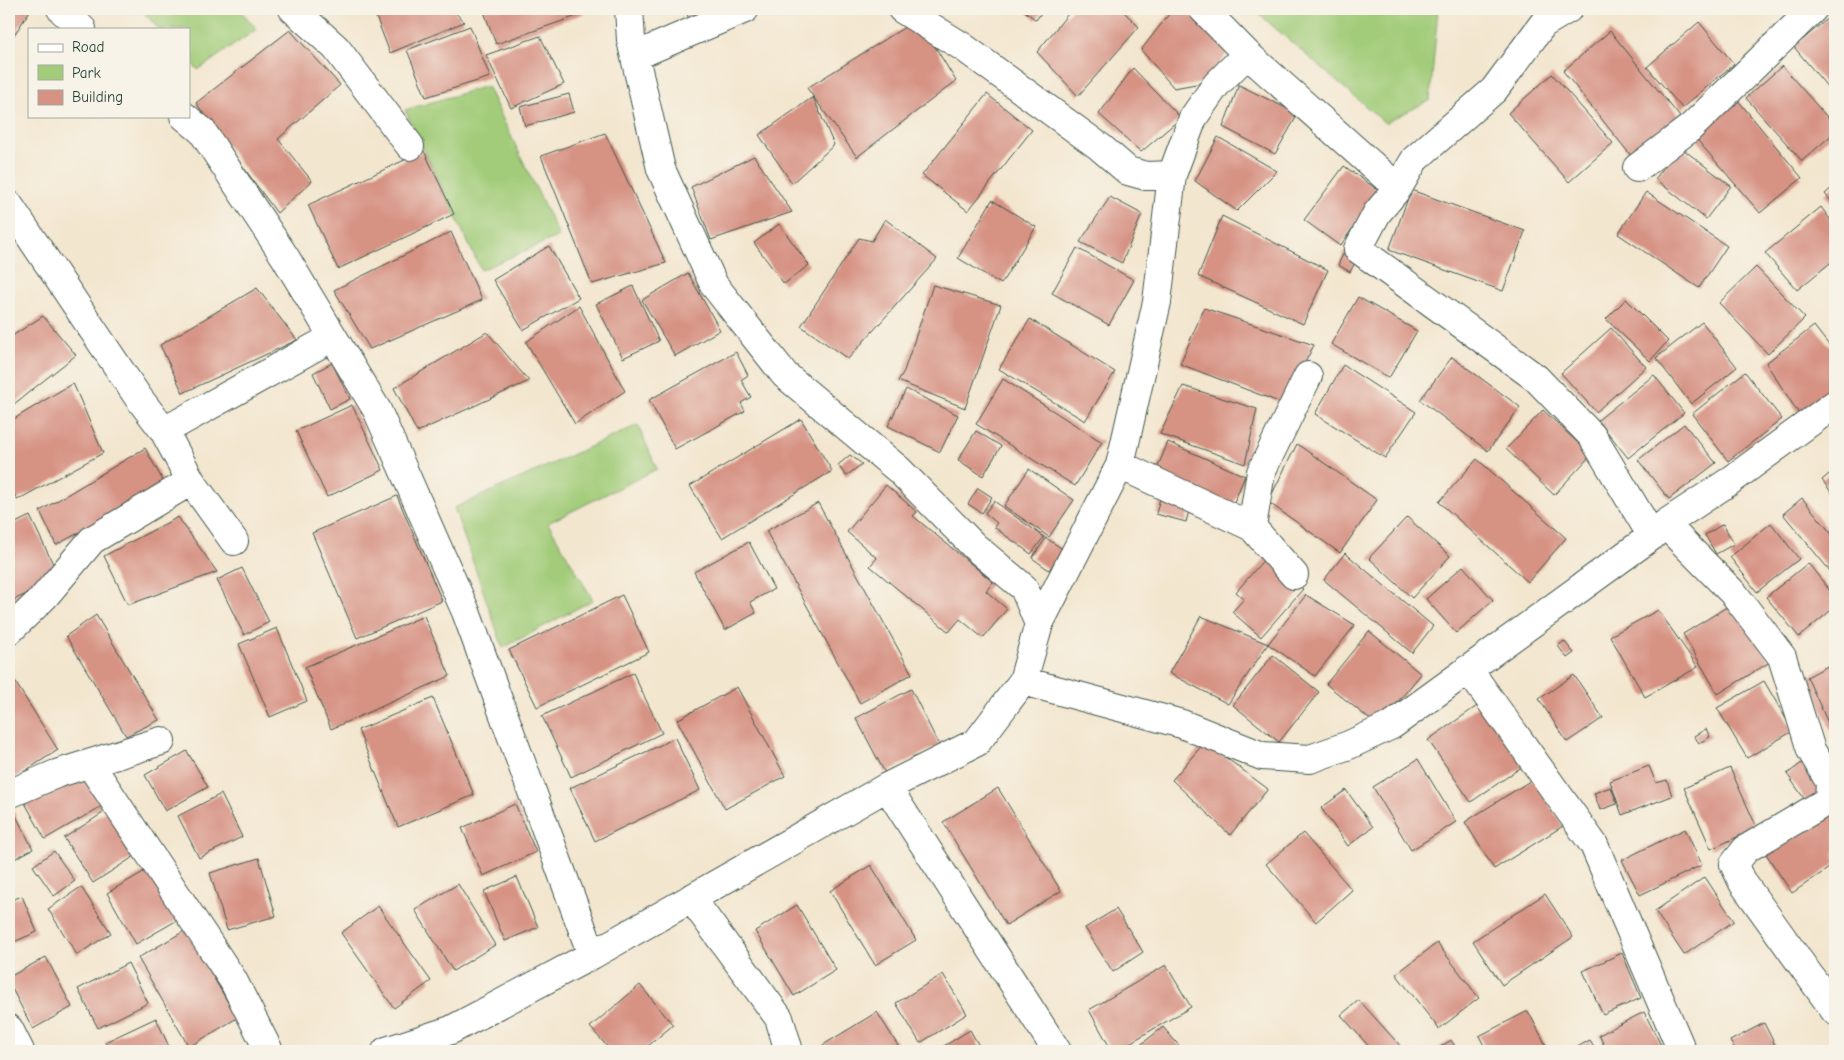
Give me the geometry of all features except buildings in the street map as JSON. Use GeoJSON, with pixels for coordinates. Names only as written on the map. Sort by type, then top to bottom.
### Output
{"type":"FeatureCollection","features":[{"type":"Feature","properties":{"kind":"street"},"geometry":{"type":"LineString","coordinates":[[60,9],[81,28]]}},
{"type":"Feature","properties":{"kind":"street"},"geometry":{"type":"LineString","coordinates":[[294,9],[336,48],[410,146]]}},
{"type":"Feature","properties":{"kind":"street"},"geometry":{"type":"LineString","coordinates":[[629,9],[634,56],[661,169],[714,285],[785,375],[899,470],[975,547],[1024,588],[1039,624]]}},
{"type":"Feature","properties":{"kind":"street"},"geometry":{"type":"LineString","coordinates":[[634,56],[745,9]]}},
{"type":"Feature","properties":{"kind":"street"},"geometry":{"type":"LineString","coordinates":[[902,9],[962,46],[1100,147],[1128,171],[1146,176],[1172,175]]}},
{"type":"Feature","properties":{"kind":"street"},"geometry":{"type":"LineString","coordinates":[[1202,9],[1247,54],[1398,188]]}},
{"type":"Feature","properties":{"kind":"street"},"geometry":{"type":"LineString","coordinates":[[1568,9],[1543,24],[1494,90],[1415,159],[1398,188],[1377,213],[1358,249],[1536,378],[1592,436],[1659,530],[1735,595],[1782,657],[1811,750],[1830,782],[1829,800],[1746,849],[1734,864],[1743,883],[1835,1011]]}},
{"type":"Feature","properties":{"kind":"street"},"geometry":{"type":"LineString","coordinates":[[1637,168],[1690,128],[1813,9]]}},
{"type":"Feature","properties":{"kind":"street"},"geometry":{"type":"LineString","coordinates":[[386,1051],[452,1030],[592,955],[887,787],[978,742],[1023,681],[1039,624],[1120,465],[1157,302],[1172,175],[1193,118],[1216,85],[1247,54]]}},
{"type":"Feature","properties":{"kind":"street"},"geometry":{"type":"LineString","coordinates":[[186,118],[202,131],[285,257],[377,410],[466,612],[592,955]]}},
{"type":"Feature","properties":{"kind":"street"},"geometry":{"type":"LineString","coordinates":[[9,205],[138,397],[164,431],[191,481],[234,541]]}},
{"type":"Feature","properties":{"kind":"street"},"geometry":{"type":"LineString","coordinates":[[164,431],[332,337]]}},
{"type":"Feature","properties":{"kind":"street"},"geometry":{"type":"LineString","coordinates":[[1252,527],[1260,472],[1308,376]]}},
{"type":"Feature","properties":{"kind":"street"},"geometry":{"type":"LineString","coordinates":[[1023,681],[1182,724],[1262,756],[1310,759],[1349,745],[1392,725],[1835,404]]}},
{"type":"Feature","properties":{"kind":"street"},"geometry":{"type":"LineString","coordinates":[[1120,465],[1252,527],[1294,575]]}},
{"type":"Feature","properties":{"kind":"street"},"geometry":{"type":"LineString","coordinates":[[9,631],[44,597],[92,540],[191,481]]}},
{"type":"Feature","properties":{"kind":"street"},"geometry":{"type":"LineString","coordinates":[[1468,669],[1594,845],[1682,1051]]}},
{"type":"Feature","properties":{"kind":"street"},"geometry":{"type":"LineString","coordinates":[[9,794],[56,774],[161,741]]}},
{"type":"Feature","properties":{"kind":"street"},"geometry":{"type":"LineString","coordinates":[[90,764],[233,980],[269,1051]]}},
{"type":"Feature","properties":{"kind":"street"},"geometry":{"type":"LineString","coordinates":[[887,787],[1058,1051]]}},
{"type":"Feature","properties":{"kind":"street"},"geometry":{"type":"LineString","coordinates":[[691,898],[779,1018],[789,1051]]}},
{"type":"Feature","properties":{"kind":"street"},"geometry":{"type":"LineString","coordinates":[[9,1029],[20,1051]]}},
{"type":"Feature","properties":{"kind":"green space"},"geometry":{"type":"Polygon","coordinates":[[[147,9],[239,9],[257,29],[198,70],[190,61],[190,28],[158,28],[143,12],[147,9]]]}},
{"type":"Feature","properties":{"kind":"green space"},"geometry":{"type":"Polygon","coordinates":[[[1253,9],[1438,9],[1430,100],[1385,123],[1253,9]]]}},
{"type":"Feature","properties":{"kind":"green space"},"geometry":{"type":"Polygon","coordinates":[[[487,86],[559,236],[481,270],[405,110],[487,86]]]}},
{"type":"Feature","properties":{"kind":"green space"},"geometry":{"type":"Polygon","coordinates":[[[638,425],[657,469],[548,523],[593,600],[503,648],[454,508],[638,425]]]}}]}
